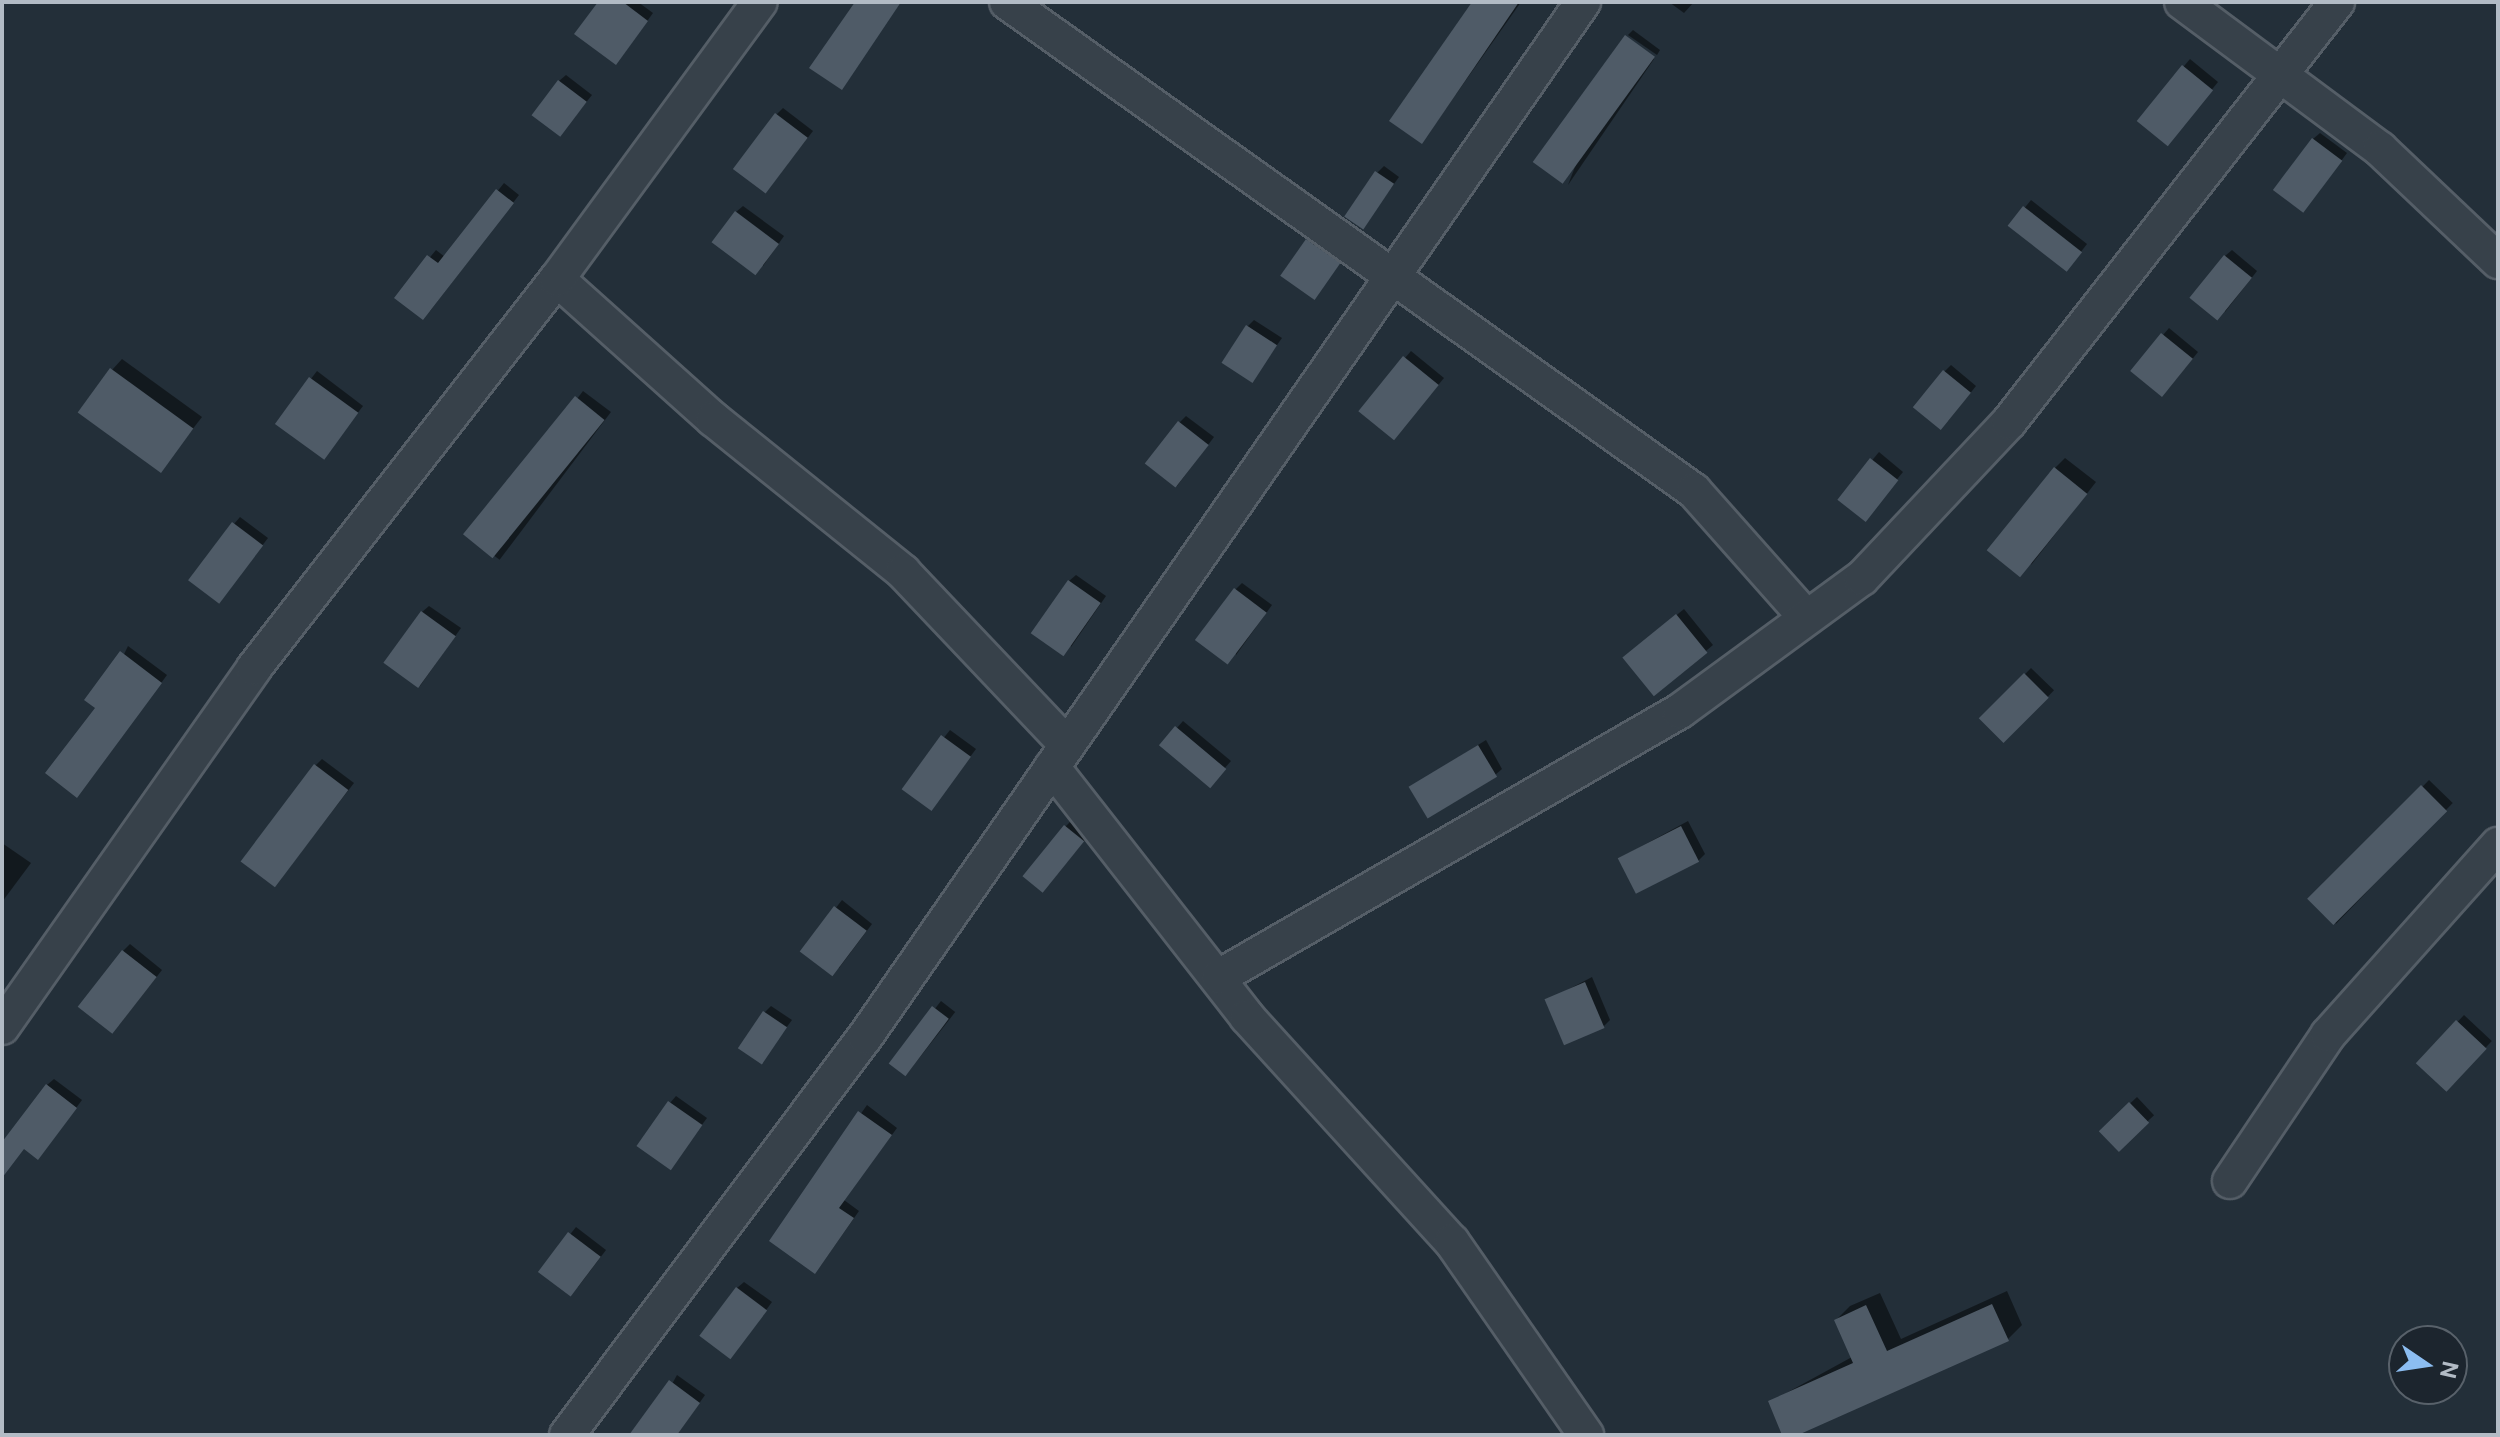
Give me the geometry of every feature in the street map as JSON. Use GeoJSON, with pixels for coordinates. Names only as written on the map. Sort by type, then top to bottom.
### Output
{"type":"FeatureCollection","features":[{"type":"Feature","properties":{"kind":"street"},"geometry":{"type":"LineString","coordinates":[[2,1027],[254,668],[557,279],[760,2]]}},
{"type":"Feature","properties":{"kind":"street"},"geometry":{"type":"LineString","coordinates":[[1007,2],[1694,491],[1805,616]]}},
{"type":"Feature","properties":{"kind":"street"},"geometry":{"type":"LineString","coordinates":[[567,1435],[865,1037],[1583,2]]}},
{"type":"Feature","properties":{"kind":"street"},"geometry":{"type":"LineString","coordinates":[[2182,2],[2380,149],[2498,261]]}},
{"type":"Feature","properties":{"kind":"street"},"geometry":{"type":"LineString","coordinates":[[1219,977],[1528,806],[1680,711],[1884,557],[2009,422],[2337,2]]}},
{"type":"Feature","properties":{"kind":"street"},"geometry":{"type":"LineString","coordinates":[[557,279],[713,419],[903,572],[1060,756],[1219,977],[1452,1242],[1586,1435]]}},
{"type":"Feature","properties":{"kind":"street"},"geometry":{"type":"LineString","coordinates":[[2230,1181],[2328,1035],[2498,845]]}},
{"type":"Feature","properties":{"kind":"building"},"geometry":{"type":"Polygon","coordinates":[[[598,2],[623,2],[648,21],[616,65],[574,34],[598,2]]]}},
{"type":"Feature","properties":{"kind":"building"},"geometry":{"type":"Polygon","coordinates":[[[855,2],[901,2],[842,90],[809,68],[855,2]]]}},
{"type":"Feature","properties":{"kind":"building"},"geometry":{"type":"Polygon","coordinates":[[[1472,2],[1519,2],[1422,144],[1389,121],[1472,2]]]}},
{"type":"Feature","properties":{"kind":"building"},"geometry":{"type":"Polygon","coordinates":[[[1625,35],[1655,57],[1563,184],[1533,162],[1625,35]]]}},
{"type":"Feature","properties":{"kind":"building"},"geometry":{"type":"Polygon","coordinates":[[[2182,65],[2213,90],[2168,146],[2137,121],[2182,65]]]}},
{"type":"Feature","properties":{"kind":"building"},"geometry":{"type":"Polygon","coordinates":[[[558,80],[587,102],[560,137],[532,115],[558,80]]]}},
{"type":"Feature","properties":{"kind":"building"},"geometry":{"type":"Polygon","coordinates":[[[775,113],[808,138],[766,194],[733,169],[775,113]]]}},
{"type":"Feature","properties":{"kind":"building"},"geometry":{"type":"Polygon","coordinates":[[[2312,138],[2342,161],[2303,213],[2273,190],[2312,138]]]}},
{"type":"Feature","properties":{"kind":"building"},"geometry":{"type":"Polygon","coordinates":[[[1375,171],[1394,184],[1363,229],[1344,217],[1375,171]]]}},
{"type":"Feature","properties":{"kind":"building"},"geometry":{"type":"Polygon","coordinates":[[[496,189],[514,203],[423,320],[394,298],[427,255],[438,263],[496,189]]]}},
{"type":"Feature","properties":{"kind":"building"},"geometry":{"type":"Polygon","coordinates":[[[2023,206],[2082,252],[2067,272],[2008,226],[2023,206]]]}},
{"type":"Feature","properties":{"kind":"building"},"geometry":{"type":"Polygon","coordinates":[[[735,211],[779,244],[755,275],[712,242],[735,211]]]}},
{"type":"Feature","properties":{"kind":"building"},"geometry":{"type":"Polygon","coordinates":[[[1306,239],[1340,263],[1315,300],[1280,276],[1306,239]]]}},
{"type":"Feature","properties":{"kind":"building"},"geometry":{"type":"Polygon","coordinates":[[[2224,255],[2252,278],[2217,320],[2189,298],[2224,255]]]}},
{"type":"Feature","properties":{"kind":"building"},"geometry":{"type":"Polygon","coordinates":[[[1246,325],[1277,345],[1253,383],[1221,363],[1246,325]]]}},
{"type":"Feature","properties":{"kind":"building"},"geometry":{"type":"Polygon","coordinates":[[[2161,333],[2193,359],[2162,397],[2130,371],[2161,333]]]}},
{"type":"Feature","properties":{"kind":"building"},"geometry":{"type":"Polygon","coordinates":[[[1403,356],[1439,385],[1394,440],[1358,411],[1403,356]]]}},
{"type":"Feature","properties":{"kind":"building"},"geometry":{"type":"Polygon","coordinates":[[[110,368],[193,429],[161,473],[78,412],[110,368]]]}},
{"type":"Feature","properties":{"kind":"building"},"geometry":{"type":"Polygon","coordinates":[[[1943,370],[1971,393],[1941,430],[1913,407],[1943,370]]]}},
{"type":"Feature","properties":{"kind":"building"},"geometry":{"type":"Polygon","coordinates":[[[309,377],[358,413],[324,460],[275,424],[309,377]]]}},
{"type":"Feature","properties":{"kind":"building"},"geometry":{"type":"Polygon","coordinates":[[[575,396],[605,420],[493,558],[463,534],[575,396]]]}},
{"type":"Feature","properties":{"kind":"building"},"geometry":{"type":"Polygon","coordinates":[[[1178,421],[1209,445],[1175,488],[1145,464],[1178,421]]]}},
{"type":"Feature","properties":{"kind":"building"},"geometry":{"type":"Polygon","coordinates":[[[1870,458],[1898,480],[1866,522],[1837,500],[1870,458]]]}},
{"type":"Feature","properties":{"kind":"building"},"geometry":{"type":"Polygon","coordinates":[[[2054,467],[2087,494],[2020,577],[1987,550],[2054,467]]]}},
{"type":"Feature","properties":{"kind":"building"},"geometry":{"type":"Polygon","coordinates":[[[232,522],[263,545],[219,604],[188,580],[232,522]]]}},
{"type":"Feature","properties":{"kind":"building"},"geometry":{"type":"Polygon","coordinates":[[[1068,580],[1101,603],[1063,656],[1031,633],[1068,580]]]}},
{"type":"Feature","properties":{"kind":"building"},"geometry":{"type":"Polygon","coordinates":[[[1234,588],[1267,613],[1228,665],[1195,640],[1234,588]]]}},
{"type":"Feature","properties":{"kind":"building"},"geometry":{"type":"Polygon","coordinates":[[[421,611],[456,636],[418,688],[383,663],[421,611]]]}},
{"type":"Feature","properties":{"kind":"building"},"geometry":{"type":"Polygon","coordinates":[[[1676,614],[1707,653],[1654,696],[1622,657],[1676,614]]]}},
{"type":"Feature","properties":{"kind":"building"},"geometry":{"type":"Polygon","coordinates":[[[120,651],[162,683],[77,798],[45,773],[95,708],[84,700],[120,651]]]}},
{"type":"Feature","properties":{"kind":"building"},"geometry":{"type":"Polygon","coordinates":[[[2024,673],[2049,698],[2003,743],[1979,718],[2024,673]]]}},
{"type":"Feature","properties":{"kind":"building"},"geometry":{"type":"Polygon","coordinates":[[[1175,726],[1226,769],[1210,788],[1159,745],[1175,726]]]}},
{"type":"Feature","properties":{"kind":"building"},"geometry":{"type":"Polygon","coordinates":[[[941,735],[971,757],[932,811],[902,789],[941,735]]]}},
{"type":"Feature","properties":{"kind":"building"},"geometry":{"type":"Polygon","coordinates":[[[1478,745],[1497,777],[1428,818],[1409,787],[1478,745]]]}},
{"type":"Feature","properties":{"kind":"building"},"geometry":{"type":"Polygon","coordinates":[[[314,764],[348,790],[275,887],[241,861],[314,764]]]}},
{"type":"Feature","properties":{"kind":"building"},"geometry":{"type":"Polygon","coordinates":[[[2421,785],[2447,811],[2333,925],[2307,899],[2421,785]]]}},
{"type":"Feature","properties":{"kind":"building"},"geometry":{"type":"Polygon","coordinates":[[[1064,825],[1084,841],[1043,893],[1022,876],[1064,825]]]}},
{"type":"Feature","properties":{"kind":"building"},"geometry":{"type":"Polygon","coordinates":[[[1681,826],[1699,862],[1636,894],[1618,858],[1681,826]]]}},
{"type":"Feature","properties":{"kind":"building"},"geometry":{"type":"Polygon","coordinates":[[[834,906],[867,931],[832,976],[800,952],[834,906]]]}},
{"type":"Feature","properties":{"kind":"building"},"geometry":{"type":"Polygon","coordinates":[[[122,950],[157,977],[112,1034],[78,1007],[122,950]]]}},
{"type":"Feature","properties":{"kind":"building"},"geometry":{"type":"Polygon","coordinates":[[[1585,982],[1605,1028],[1564,1045],[1544,999],[1585,982]]]}},
{"type":"Feature","properties":{"kind":"building"},"geometry":{"type":"Polygon","coordinates":[[[932,1006],[949,1019],[905,1076],[889,1064],[932,1006]]]}},
{"type":"Feature","properties":{"kind":"building"},"geometry":{"type":"Polygon","coordinates":[[[763,1011],[787,1027],[762,1065],[738,1048],[763,1011]]]}},
{"type":"Feature","properties":{"kind":"building"},"geometry":{"type":"Polygon","coordinates":[[[2456,1020],[2487,1049],[2446,1092],[2416,1063],[2456,1020]]]}},
{"type":"Feature","properties":{"kind":"building"},"geometry":{"type":"Polygon","coordinates":[[[46,1084],[77,1108],[38,1160],[24,1149],[2,1178],[2,1142],[46,1084]]]}},
{"type":"Feature","properties":{"kind":"building"},"geometry":{"type":"Polygon","coordinates":[[[668,1101],[702,1125],[671,1170],[636,1146],[668,1101]]]}},
{"type":"Feature","properties":{"kind":"building"},"geometry":{"type":"Polygon","coordinates":[[[2129,1102],[2149,1123],[2119,1152],[2099,1131],[2129,1102]]]}},
{"type":"Feature","properties":{"kind":"building"},"geometry":{"type":"Polygon","coordinates":[[[858,1111],[892,1135],[839,1208],[854,1218],[815,1274],[769,1241],[858,1111]]]}},
{"type":"Feature","properties":{"kind":"building"},"geometry":{"type":"Polygon","coordinates":[[[568,1232],[601,1257],[571,1297],[538,1272],[568,1232]]]}},
{"type":"Feature","properties":{"kind":"building"},"geometry":{"type":"Polygon","coordinates":[[[736,1287],[767,1310],[730,1359],[699,1336],[736,1287]]]}},
{"type":"Feature","properties":{"kind":"building"},"geometry":{"type":"Polygon","coordinates":[[[1992,1304],[2009,1341],[1798,1435],[1782,1435],[1768,1401],[1853,1363],[1834,1320],[1866,1305],[1887,1351],[1992,1304]]]}},
{"type":"Feature","properties":{"kind":"building"},"geometry":{"type":"Polygon","coordinates":[[[669,1380],[700,1403],[677,1435],[629,1435],[669,1380]]]}}]}
